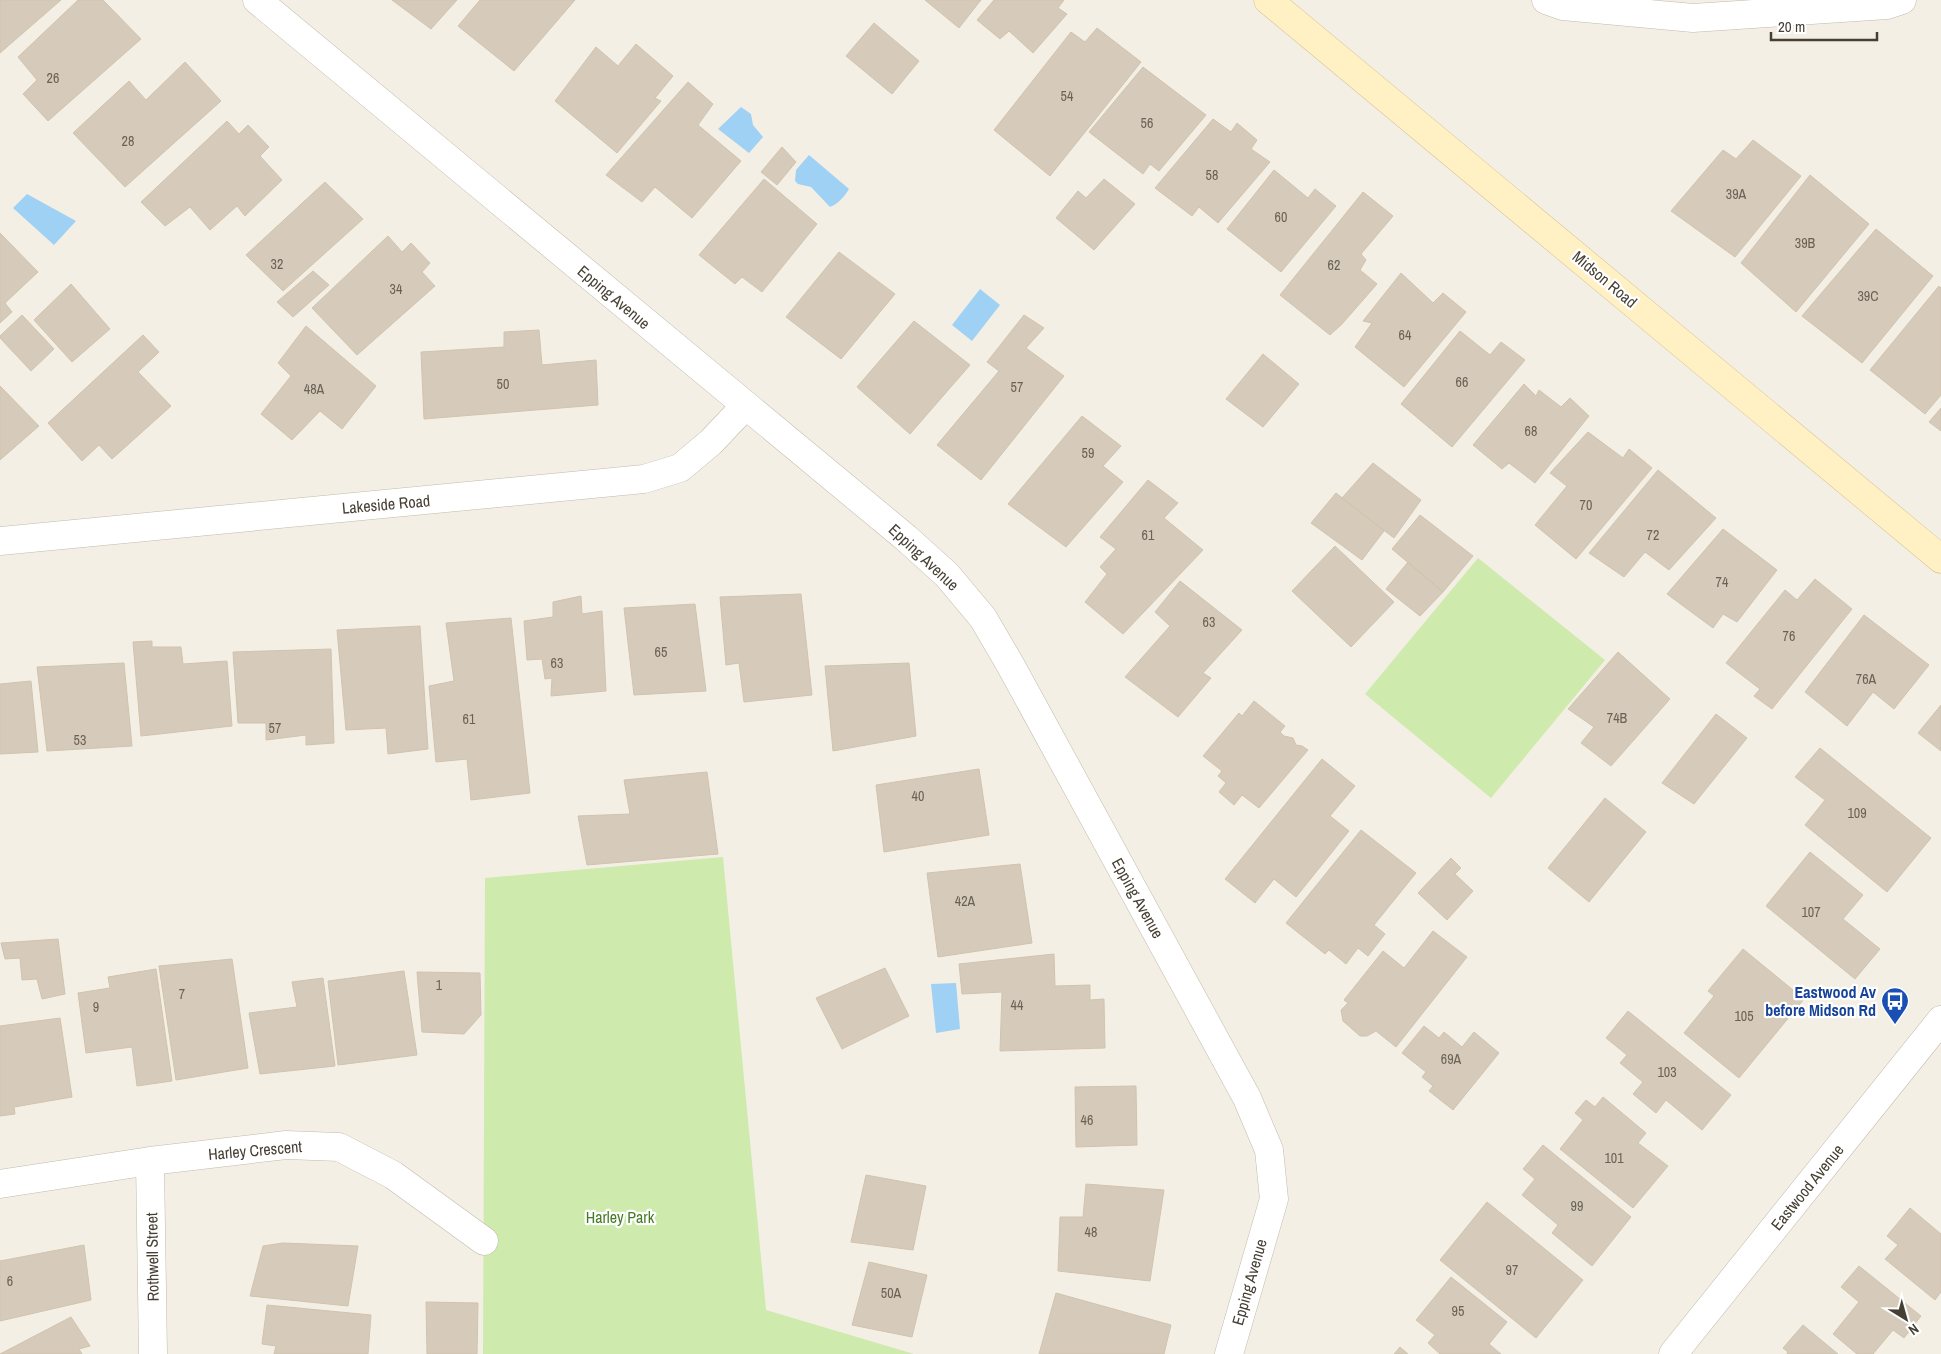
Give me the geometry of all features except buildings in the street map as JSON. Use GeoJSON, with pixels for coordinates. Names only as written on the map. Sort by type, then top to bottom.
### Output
{"type":"FeatureCollection","features":[{"type":"Feature","properties":{"kind":"street","name":"Epping Avenue"},"geometry":{"type":"LineString","coordinates":[[257,0],[913,544],[947,575],[984,618],[1247,1098],[1269,1150],[1274,1199],[1228,1354]]}},
{"type":"Feature","properties":{"kind":"street","name":"Midson Road"},"geometry":{"type":"LineString","coordinates":[[1268,0],[1941,560]]}},
{"type":"Feature","properties":{"kind":"street"},"geometry":{"type":"LineString","coordinates":[[1546,0],[1563,6],[1693,18],[1887,5],[1902,0]]}},
{"type":"Feature","properties":{"kind":"street","name":"Lakeside Road"},"geometry":{"type":"LineString","coordinates":[[0,541],[644,479],[680,468],[711,442],[745,406]]}},
{"type":"Feature","properties":{"kind":"street","name":"Eastwood Avenue"},"geometry":{"type":"LineString","coordinates":[[1673,1354],[1941,1020]]}},
{"type":"Feature","properties":{"kind":"street","name":"Harley Crescent"},"geometry":{"type":"LineString","coordinates":[[0,1184],[150,1161],[286,1145],[339,1147],[393,1175],[484,1240]]}},
{"type":"Feature","properties":{"kind":"street","name":"Rothwell Street"},"geometry":{"type":"LineString","coordinates":[[150,1161],[153,1354]]}},
{"type":"Feature","properties":{"kind":"green space"},"geometry":{"type":"Polygon","coordinates":[[[1478,558],[1605,660],[1491,798],[1365,694],[1478,558]]]}},
{"type":"Feature","properties":{"kind":"green space","name":"Harley Park"},"geometry":{"type":"Polygon","coordinates":[[[723,857],[766,1310],[914,1354],[483,1354],[485,878],[723,857]]]}},
{"type":"Feature","properties":{"kind":"water"},"geometry":{"type":"Polygon","coordinates":[[[741,107],[751,114],[753,125],[763,137],[749,153],[718,129],[741,107]]]}},
{"type":"Feature","properties":{"kind":"water"},"geometry":{"type":"Polygon","coordinates":[[[809,155],[849,189],[841,200],[830,207],[811,187],[798,184],[795,181],[796,170],[809,155]]]}},
{"type":"Feature","properties":{"kind":"water"},"geometry":{"type":"Polygon","coordinates":[[[27,194],[76,221],[54,245],[13,208],[27,194]]]}},
{"type":"Feature","properties":{"kind":"water"},"geometry":{"type":"Polygon","coordinates":[[[980,289],[1000,305],[972,341],[952,325],[980,289]]]}},
{"type":"Feature","properties":{"kind":"water"},"geometry":{"type":"Polygon","coordinates":[[[956,983],[960,1029],[936,1033],[931,984],[956,983]]]}},
{"type":"Feature","properties":{"kind":"place","name":"Eastwood Av before Midson Rd"},"geometry":{"type":"Point","coordinates":[1895,1025]}}]}
